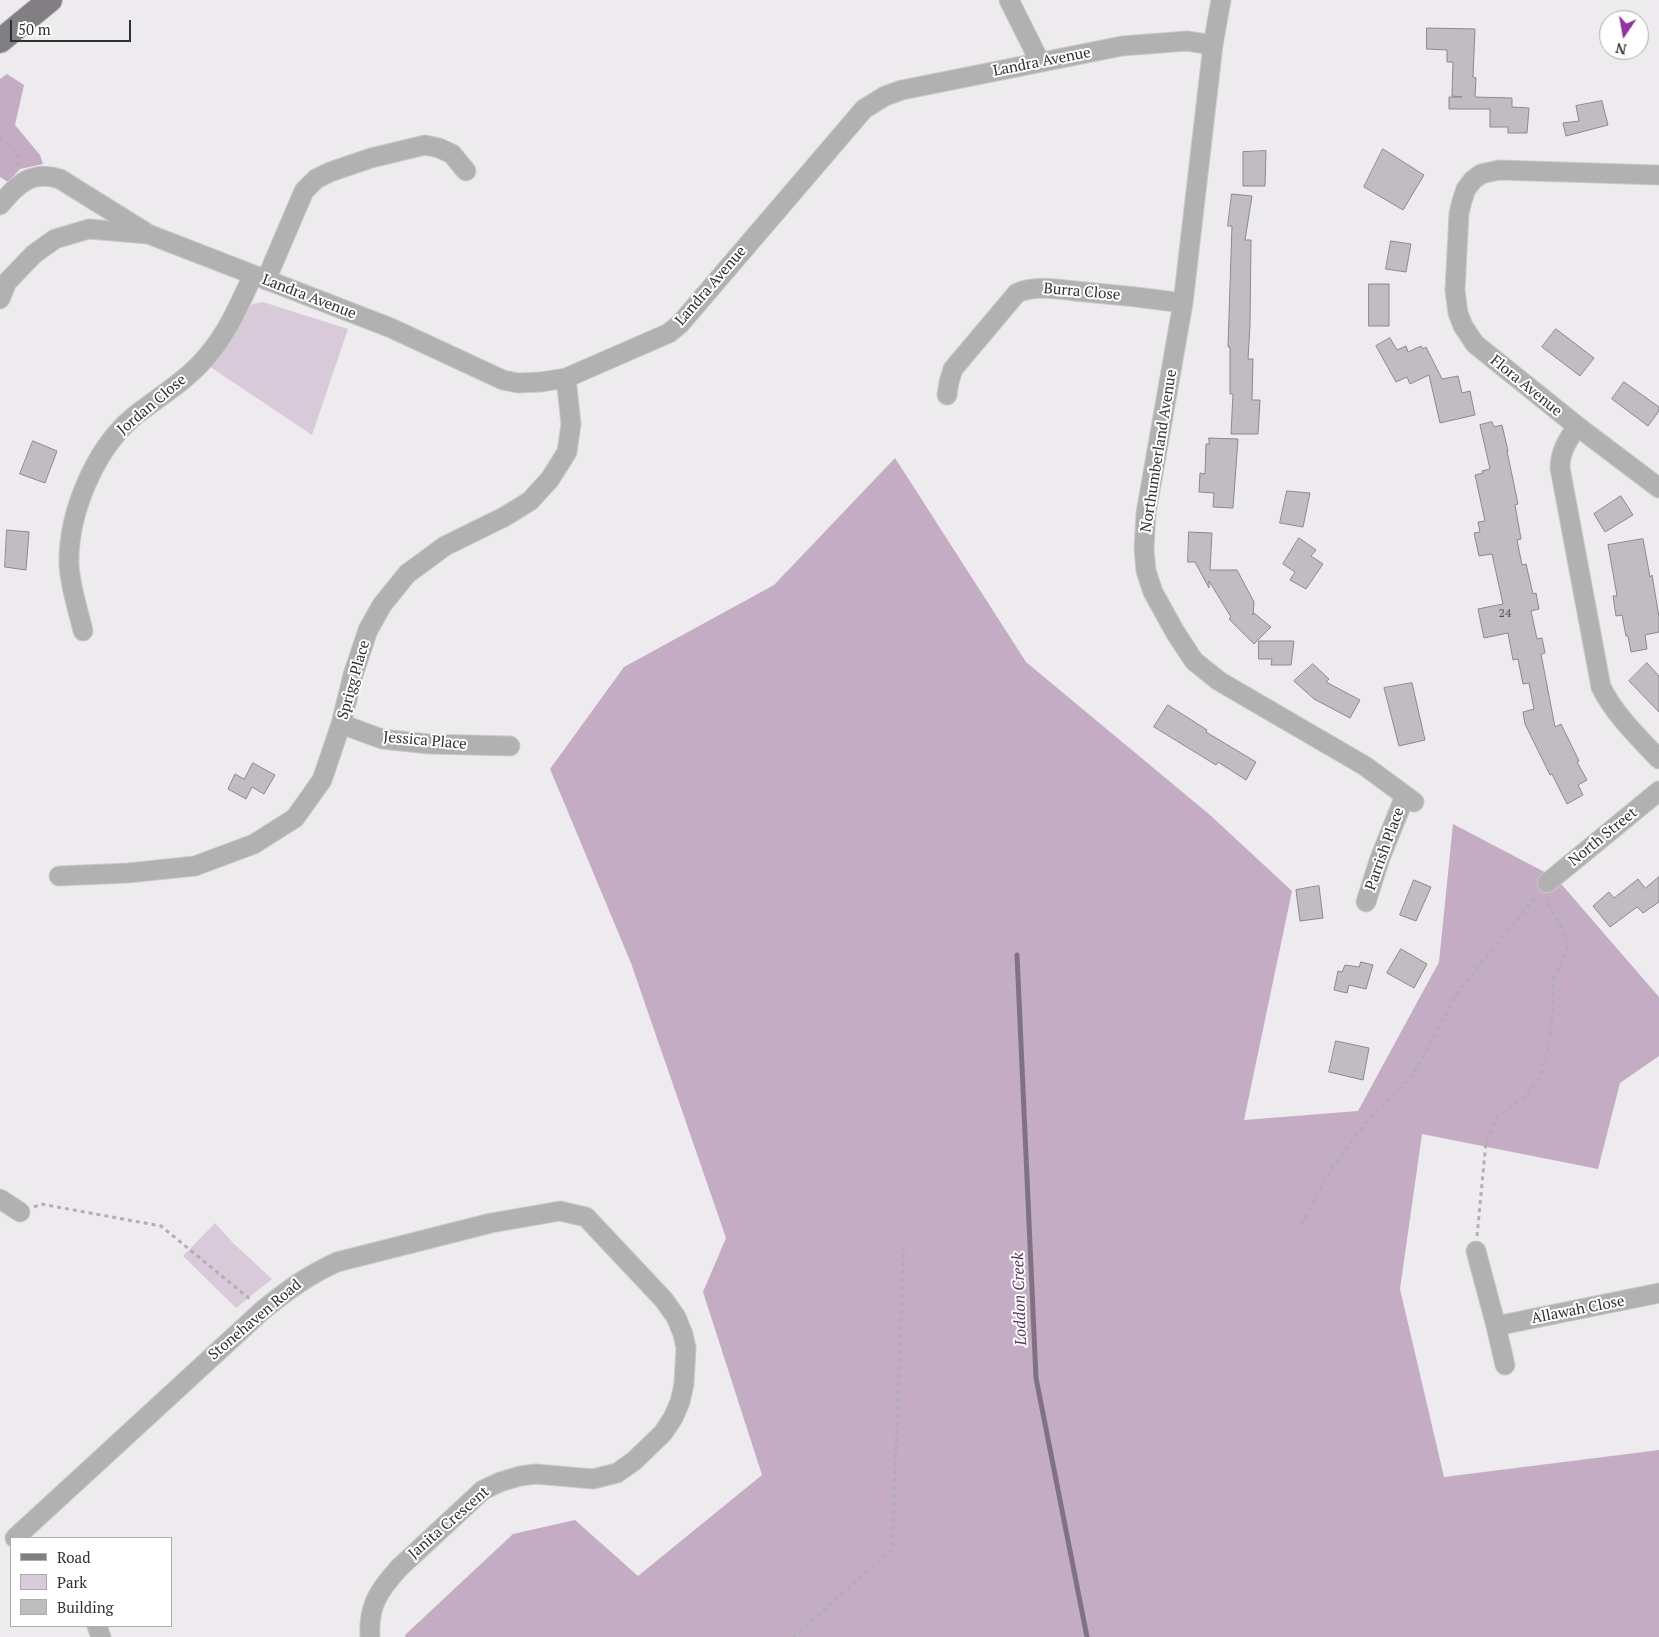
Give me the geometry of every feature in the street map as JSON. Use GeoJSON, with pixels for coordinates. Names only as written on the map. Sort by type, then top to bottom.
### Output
{"type":"FeatureCollection","features":[{"type":"Feature","properties":{"kind":"main road"},"geometry":{"type":"LineString","coordinates":[[0,22],[27,0]]}},
{"type":"Feature","properties":{"kind":"main road"},"geometry":{"type":"LineString","coordinates":[[0,41],[50,0]]}},
{"type":"Feature","properties":{"kind":"street"},"geometry":{"type":"LineString","coordinates":[[1009,0],[1040,62]]}},
{"type":"Feature","properties":{"kind":"street","name":"Northumberland Avenue"},"geometry":{"type":"LineString","coordinates":[[1222,0],[1213,45],[1183,303],[1146,514],[1144,549],[1146,571],[1153,592],[1175,632],[1194,661],[1219,681],[1364,766],[1409,799]]}},
{"type":"Feature","properties":{"kind":"street","name":"Landra Avenue"},"geometry":{"type":"LineString","coordinates":[[0,205],[22,183],[34,176],[48,175],[60,180],[148,234],[391,328],[503,380],[518,383],[541,382],[566,378],[669,333],[680,324],[864,109],[885,96],[902,90],[1122,46],[1187,41],[1213,45]]}},
{"type":"Feature","properties":{"kind":"street","name":"Jordan Close"},"geometry":{"type":"LineString","coordinates":[[83,631],[72,588],[69,564],[70,541],[79,505],[93,469],[102,452],[126,425],[184,380],[208,355],[259,278],[304,190],[316,179],[330,172],[371,158],[425,145],[439,148],[452,154],[466,170]]}},
{"type":"Feature","properties":{"kind":"street","name":"Flora Avenue"},"geometry":{"type":"LineString","coordinates":[[1659,175],[1490,171],[1481,174],[1466,189],[1459,213],[1455,290],[1458,313],[1475,344],[1577,426],[1562,449],[1560,468],[1601,687],[1609,703],[1620,718],[1659,759]]}},
{"type":"Feature","properties":{"kind":"street","name":"Landra Avenue"},"geometry":{"type":"LineString","coordinates":[[0,300],[8,282],[34,254],[55,239],[89,229],[148,234]]}},
{"type":"Feature","properties":{"kind":"street","name":"Burra Close"},"geometry":{"type":"LineString","coordinates":[[947,395],[953,369],[1017,293],[1026,288],[1099,293],[1183,303]]}},
{"type":"Feature","properties":{"kind":"street","name":"Sprigg Place"},"geometry":{"type":"LineString","coordinates":[[59,876],[128,874],[195,866],[254,844],[295,818],[322,780],[341,724],[353,675],[368,630],[382,605],[407,574],[446,546],[504,517],[530,501],[550,479],[567,452],[572,424],[566,378]]}},
{"type":"Feature","properties":{"kind":"street"},"geometry":{"type":"LineString","coordinates":[[1577,426],[1659,488]]}},
{"type":"Feature","properties":{"kind":"street","name":"Jessica Place"},"geometry":{"type":"LineString","coordinates":[[341,724],[382,739],[430,744],[510,746]]}},
{"type":"Feature","properties":{"kind":"street","name":"North Street"},"geometry":{"type":"LineString","coordinates":[[1546,883],[1659,791]]}},
{"type":"Feature","properties":{"kind":"street","name":"Parrish Place"},"geometry":{"type":"LineString","coordinates":[[1366,902],[1380,858],[1409,799]]}},
{"type":"Feature","properties":{"kind":"street"},"geometry":{"type":"LineString","coordinates":[[0,1199],[20,1212]]}},
{"type":"Feature","properties":{"kind":"street","name":"Stonehaven Road"},"geometry":{"type":"LineString","coordinates":[[15,1537],[263,1310],[297,1283],[337,1262],[490,1223],[560,1211],[586,1217],[606,1237]]}},
{"type":"Feature","properties":{"kind":"street","name":"Janita Crescent"},"geometry":{"type":"LineString","coordinates":[[370,1637],[369,1624],[377,1594],[399,1568],[483,1490],[520,1476],[536,1474],[593,1479],[618,1473],[634,1462],[650,1447],[673,1418],[680,1402],[684,1384],[686,1348],[683,1334],[676,1317],[664,1300],[606,1237]]}},
{"type":"Feature","properties":{"kind":"street"},"geometry":{"type":"LineString","coordinates":[[1476,1251],[1505,1365]]}},
{"type":"Feature","properties":{"kind":"street","name":"Allawah Close"},"geometry":{"type":"LineString","coordinates":[[1496,1326],[1659,1293]]}},
{"type":"Feature","properties":{"kind":"street"},"geometry":{"type":"LineString","coordinates":[[0,1528],[13,1537]]}},
{"type":"Feature","properties":{"kind":"path"},"geometry":{"type":"LineString","coordinates":[[0,138],[19,156],[19,161],[10,175]]}},
{"type":"Feature","properties":{"kind":"path"},"geometry":{"type":"LineString","coordinates":[[1301,1225],[1331,1169],[1368,1120],[1413,1075],[1457,993],[1546,883]]}},
{"type":"Feature","properties":{"kind":"path"},"geometry":{"type":"LineString","coordinates":[[1476,1251],[1486,1142],[1497,1117],[1524,1098],[1540,1077],[1548,1050],[1553,1010],[1553,980],[1568,947],[1560,925],[1548,902],[1546,883]]}},
{"type":"Feature","properties":{"kind":"path"},"geometry":{"type":"LineString","coordinates":[[20,1212],[41,1204],[161,1226],[263,1310]]}},
{"type":"Feature","properties":{"kind":"path"},"geometry":{"type":"LineString","coordinates":[[793,1637],[892,1550],[904,1242]]}},
{"type":"Feature","properties":{"kind":"green space"},"geometry":{"type":"Polygon","coordinates":[[[263,302],[348,329],[312,435],[209,366],[252,304],[263,302]]]}},
{"type":"Feature","properties":{"kind":"green space"},"geometry":{"type":"Polygon","coordinates":[[[215,1223],[233,1243],[272,1279],[236,1308],[183,1256],[215,1223]]]}},
{"type":"Feature","properties":{"kind":"shaded area"},"geometry":{"type":"Polygon","coordinates":[[[7,74],[24,85],[15,125],[40,155],[43,164],[20,169],[8,182],[0,177],[0,79],[7,74]]]}},
{"type":"Feature","properties":{"kind":"shaded area"},"geometry":{"type":"Polygon","coordinates":[[[895,458],[1026,662],[1210,815],[1292,891],[1244,1120],[1358,1111],[1439,962],[1453,824],[1556,878],[1659,997],[1659,1056],[1620,1083],[1598,1169],[1422,1134],[1400,1289],[1444,1477],[1659,1450],[1659,1637],[405,1637],[513,1534],[575,1520],[638,1576],[762,1475],[703,1292],[726,1238],[631,963],[550,769],[624,667],[774,585],[895,458]]]}},
{"type":"Feature","properties":{"kind":"building"},"geometry":{"type":"Polygon","coordinates":[[[1427,28],[1475,29],[1473,77],[1476,78],[1475,97],[1512,98],[1512,107],[1529,108],[1527,133],[1508,133],[1508,127],[1490,127],[1490,109],[1449,109],[1449,97],[1462,97],[1452,96],[1453,62],[1447,62],[1447,50],[1427,49],[1427,28]]]}},
{"type":"Feature","properties":{"kind":"building"},"geometry":{"type":"Polygon","coordinates":[[[1602,101],[1608,125],[1566,136],[1563,123],[1579,121],[1576,106],[1602,101]]]}},
{"type":"Feature","properties":{"kind":"building"},"geometry":{"type":"Polygon","coordinates":[[[1383,149],[1424,175],[1403,210],[1364,187],[1383,149]]]}},
{"type":"Feature","properties":{"kind":"building"},"geometry":{"type":"Polygon","coordinates":[[[1266,151],[1265,186],[1243,186],[1243,152],[1266,151]]]}},
{"type":"Feature","properties":{"kind":"building"},"geometry":{"type":"Polygon","coordinates":[[[1232,194],[1252,196],[1245,240],[1251,240],[1248,359],[1253,359],[1252,400],[1260,400],[1258,434],[1231,434],[1233,394],[1230,394],[1230,347],[1228,347],[1232,226],[1228,226],[1232,194]]]}},
{"type":"Feature","properties":{"kind":"building"},"geometry":{"type":"Polygon","coordinates":[[[1391,241],[1411,244],[1406,272],[1386,269],[1391,241]]]}},
{"type":"Feature","properties":{"kind":"building"},"geometry":{"type":"Polygon","coordinates":[[[1369,284],[1389,284],[1389,326],[1369,326],[1369,284]]]}},
{"type":"Feature","properties":{"kind":"building"},"geometry":{"type":"Polygon","coordinates":[[[1556,329],[1594,358],[1580,376],[1542,347],[1556,329]]]}},
{"type":"Feature","properties":{"kind":"building"},"geometry":{"type":"Polygon","coordinates":[[[1390,338],[1397,350],[1406,346],[1408,352],[1421,346],[1423,349],[1426,347],[1442,379],[1458,376],[1462,393],[1470,391],[1475,415],[1440,423],[1429,375],[1410,384],[1407,377],[1396,382],[1376,346],[1390,338]]]}},
{"type":"Feature","properties":{"kind":"building"},"geometry":{"type":"Polygon","coordinates":[[[1624,382],[1659,407],[1659,411],[1648,426],[1612,399],[1624,382]]]}},
{"type":"Feature","properties":{"kind":"building"},"geometry":{"type":"Polygon","coordinates":[[[1492,422],[1494,427],[1502,425],[1508,451],[1518,504],[1515,505],[1521,539],[1517,540],[1522,565],[1526,564],[1533,594],[1536,593],[1539,609],[1531,611],[1537,639],[1542,638],[1545,653],[1541,654],[1555,727],[1561,724],[1587,780],[1578,785],[1583,795],[1567,804],[1552,774],[1550,775],[1525,724],[1523,712],[1534,709],[1529,683],[1523,684],[1518,659],[1513,660],[1508,633],[1484,638],[1478,609],[1503,604],[1492,554],[1479,556],[1474,533],[1480,532],[1478,522],[1485,521],[1475,475],[1490,469],[1480,425],[1492,422]]]}},
{"type":"Feature","properties":{"kind":"building"},"geometry":{"type":"Polygon","coordinates":[[[1209,438],[1238,439],[1233,508],[1213,507],[1214,493],[1199,492],[1200,473],[1205,474],[1206,444],[1209,444],[1209,438]]]}},
{"type":"Feature","properties":{"kind":"building"},"geometry":{"type":"Polygon","coordinates":[[[33,441],[57,451],[45,483],[20,474],[33,441]]]}},
{"type":"Feature","properties":{"kind":"building"},"geometry":{"type":"Polygon","coordinates":[[[1287,491],[1310,493],[1303,527],[1280,523],[1287,491]]]}},
{"type":"Feature","properties":{"kind":"building"},"geometry":{"type":"Polygon","coordinates":[[[1621,496],[1633,515],[1605,532],[1594,514],[1621,496]]]}},
{"type":"Feature","properties":{"kind":"building"},"geometry":{"type":"Polygon","coordinates":[[[7,530],[29,532],[26,570],[5,567],[7,530]]]}},
{"type":"Feature","properties":{"kind":"building"},"geometry":{"type":"Polygon","coordinates":[[[1189,532],[1212,533],[1210,570],[1237,570],[1254,602],[1253,615],[1254,613],[1271,627],[1254,644],[1229,619],[1231,617],[1209,581],[1209,588],[1195,562],[1188,562],[1189,532]]]}},
{"type":"Feature","properties":{"kind":"building"},"geometry":{"type":"Polygon","coordinates":[[[1299,538],[1316,550],[1311,556],[1323,564],[1306,589],[1290,580],[1295,572],[1283,564],[1299,538]]]}},
{"type":"Feature","properties":{"kind":"building"},"geometry":{"type":"Polygon","coordinates":[[[1643,539],[1650,577],[1652,575],[1659,617],[1659,632],[1645,635],[1647,649],[1631,652],[1622,615],[1616,616],[1613,596],[1617,596],[1608,545],[1643,539]]]}},
{"type":"Feature","properties":{"kind":"building"},"geometry":{"type":"Polygon","coordinates":[[[1259,641],[1294,641],[1291,665],[1271,665],[1272,659],[1259,659],[1259,641]]]}},
{"type":"Feature","properties":{"kind":"building"},"geometry":{"type":"Polygon","coordinates":[[[1647,663],[1659,676],[1659,712],[1629,681],[1647,663]]]}},
{"type":"Feature","properties":{"kind":"building"},"geometry":{"type":"Polygon","coordinates":[[[1313,664],[1329,679],[1326,682],[1360,700],[1350,718],[1314,699],[1294,681],[1313,664]]]}},
{"type":"Feature","properties":{"kind":"building"},"geometry":{"type":"Polygon","coordinates":[[[1412,683],[1425,740],[1399,746],[1384,688],[1412,683]]]}},
{"type":"Feature","properties":{"kind":"building"},"geometry":{"type":"Polygon","coordinates":[[[1168,705],[1207,730],[1206,732],[1256,762],[1246,780],[1218,762],[1216,765],[1154,727],[1168,705]]]}},
{"type":"Feature","properties":{"kind":"building"},"geometry":{"type":"Polygon","coordinates":[[[253,763],[275,775],[264,794],[252,787],[246,799],[228,789],[235,774],[244,779],[253,763]]]}},
{"type":"Feature","properties":{"kind":"building"},"geometry":{"type":"Polygon","coordinates":[[[1659,877],[1659,902],[1643,913],[1637,907],[1610,927],[1593,906],[1609,892],[1614,898],[1638,879],[1645,888],[1659,877]]]}},
{"type":"Feature","properties":{"kind":"building"},"geometry":{"type":"Polygon","coordinates":[[[1414,880],[1431,887],[1416,921],[1400,915],[1414,880]]]}},
{"type":"Feature","properties":{"kind":"building"},"geometry":{"type":"Polygon","coordinates":[[[1319,886],[1323,918],[1300,921],[1296,890],[1319,886]]]}},
{"type":"Feature","properties":{"kind":"building"},"geometry":{"type":"Polygon","coordinates":[[[1401,949],[1427,964],[1414,988],[1387,973],[1401,949]]]}},
{"type":"Feature","properties":{"kind":"building"},"geometry":{"type":"Polygon","coordinates":[[[1361,962],[1373,965],[1366,989],[1349,985],[1347,993],[1334,990],[1338,971],[1342,972],[1345,965],[1359,967],[1361,962]]]}},
{"type":"Feature","properties":{"kind":"building"},"geometry":{"type":"Polygon","coordinates":[[[1336,1041],[1369,1048],[1363,1080],[1329,1072],[1336,1041]]]}},
{"type":"Feature","properties":{"kind":"waterway","name":"Loddon Creek"},"geometry":{"type":"LineString","coordinates":[[1017,955],[1036,1378],[1087,1637]]}}]}
